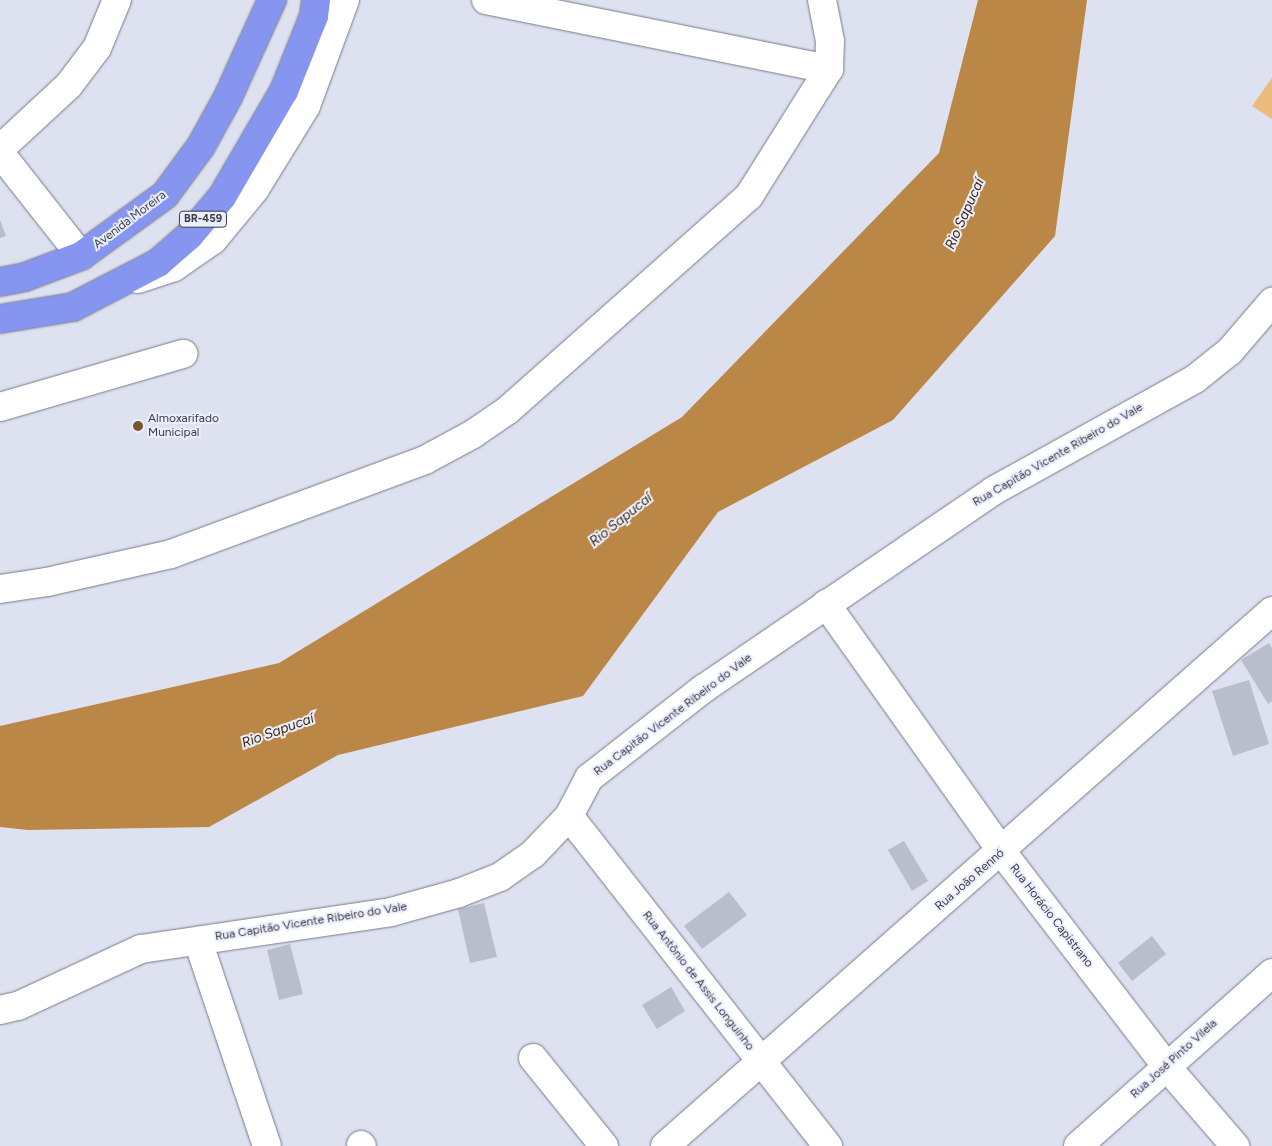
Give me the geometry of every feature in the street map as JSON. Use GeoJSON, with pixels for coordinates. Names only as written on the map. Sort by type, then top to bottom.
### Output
{"type":"FeatureCollection","features":[{"type":"Feature","properties":{"kind":"highway","name":"Avenida Moreira"},"geometry":{"type":"LineString","coordinates":[[0,282],[25,277],[81,256],[165,195],[201,146],[228,97],[272,0]]}},
{"type":"Feature","properties":{"kind":"highway","name":"BR-459"},"geometry":{"type":"LineString","coordinates":[[0,319],[73,307],[158,263],[189,236],[222,196],[284,91],[314,16],[316,0]]}},
{"type":"Feature","properties":{"kind":"street"},"geometry":{"type":"LineString","coordinates":[[81,256],[0,151],[69,85],[97,48],[117,0]]}},
{"type":"Feature","properties":{"kind":"street"},"geometry":{"type":"LineString","coordinates":[[115,286],[174,267],[213,240],[256,189],[306,106],[345,0]]}},
{"type":"Feature","properties":{"kind":"street"},"geometry":{"type":"LineString","coordinates":[[486,0],[829,69]]}},
{"type":"Feature","properties":{"kind":"street"},"geometry":{"type":"LineString","coordinates":[[0,589],[47,582],[170,554],[425,460],[473,434],[508,410],[749,196],[829,69],[830,41],[822,0]]}},
{"type":"Feature","properties":{"kind":"street","name":"Rua Capitão Vicente Ribeiro do Vale"},"geometry":{"type":"LineString","coordinates":[[0,1010],[18,1006],[142,949],[391,912],[459,893],[500,877],[533,854],[569,816],[588,778],[703,689],[992,491],[1195,379],[1230,351],[1272,302]]}},
{"type":"Feature","properties":{"kind":"street"},"geometry":{"type":"LineString","coordinates":[[0,407],[183,354]]}},
{"type":"Feature","properties":{"kind":"street","name":"Rua Horácio Capistrano"},"geometry":{"type":"LineString","coordinates":[[826,604],[1002,852],[1166,1066],[1235,1146]]}},
{"type":"Feature","properties":{"kind":"street","name":"Rua João Rennó"},"geometry":{"type":"LineString","coordinates":[[665,1146],[762,1064],[1269,619]]}},
{"type":"Feature","properties":{"kind":"street","name":"Rua Antônio de Assis Longuinho"},"geometry":{"type":"LineString","coordinates":[[569,816],[828,1146]]}},
{"type":"Feature","properties":{"kind":"street"},"geometry":{"type":"LineString","coordinates":[[198,941],[267,1146]]}},
{"type":"Feature","properties":{"kind":"street","name":"Rua José Pinto Vilela"},"geometry":{"type":"LineString","coordinates":[[1078,1146],[1272,973]]}},
{"type":"Feature","properties":{"kind":"street"},"geometry":{"type":"LineString","coordinates":[[533,1058],[604,1146]]}},
{"type":"Feature","properties":{"kind":"shaded area"},"geometry":{"type":"Polygon","coordinates":[[[1272,78],[1272,119],[1252,106],[1272,78]]]}},
{"type":"Feature","properties":{"kind":"water","name":"Rio Sapucaí"},"geometry":{"type":"Polygon","coordinates":[[[978,0],[1087,0],[1055,236],[893,420],[718,512],[583,696],[338,755],[209,827],[28,830],[0,827],[0,726],[279,663],[682,417],[939,153],[978,0]]]}},
{"type":"Feature","properties":{"kind":"building"},"geometry":{"type":"Polygon","coordinates":[[[0,220],[6,236],[0,238],[0,220]]]}},
{"type":"Feature","properties":{"kind":"building"},"geometry":{"type":"Polygon","coordinates":[[[1269,643],[1272,648],[1272,701],[1268,704],[1241,660],[1269,643]]]}},
{"type":"Feature","properties":{"kind":"building"},"geometry":{"type":"Polygon","coordinates":[[[1249,680],[1269,744],[1233,756],[1212,691],[1249,680]]]}},
{"type":"Feature","properties":{"kind":"building"},"geometry":{"type":"Polygon","coordinates":[[[904,841],[928,881],[912,891],[888,850],[904,841]]]}},
{"type":"Feature","properties":{"kind":"building"},"geometry":{"type":"Polygon","coordinates":[[[729,892],[747,915],[702,949],[684,926],[729,892]]]}},
{"type":"Feature","properties":{"kind":"building"},"geometry":{"type":"Polygon","coordinates":[[[484,903],[497,957],[470,963],[458,909],[484,903]]]}},
{"type":"Feature","properties":{"kind":"building"},"geometry":{"type":"Polygon","coordinates":[[[1152,936],[1166,954],[1132,981],[1118,963],[1152,936]]]}},
{"type":"Feature","properties":{"kind":"building"},"geometry":{"type":"Polygon","coordinates":[[[290,944],[303,994],[279,1000],[267,950],[290,944]]]}},
{"type":"Feature","properties":{"kind":"building"},"geometry":{"type":"Polygon","coordinates":[[[671,987],[685,1011],[657,1029],[642,1005],[671,987]]]}},
{"type":"Feature","properties":{"kind":"place","name":"Almoxarifado Municipal"},"geometry":{"type":"Point","coordinates":[138,426]}}]}
